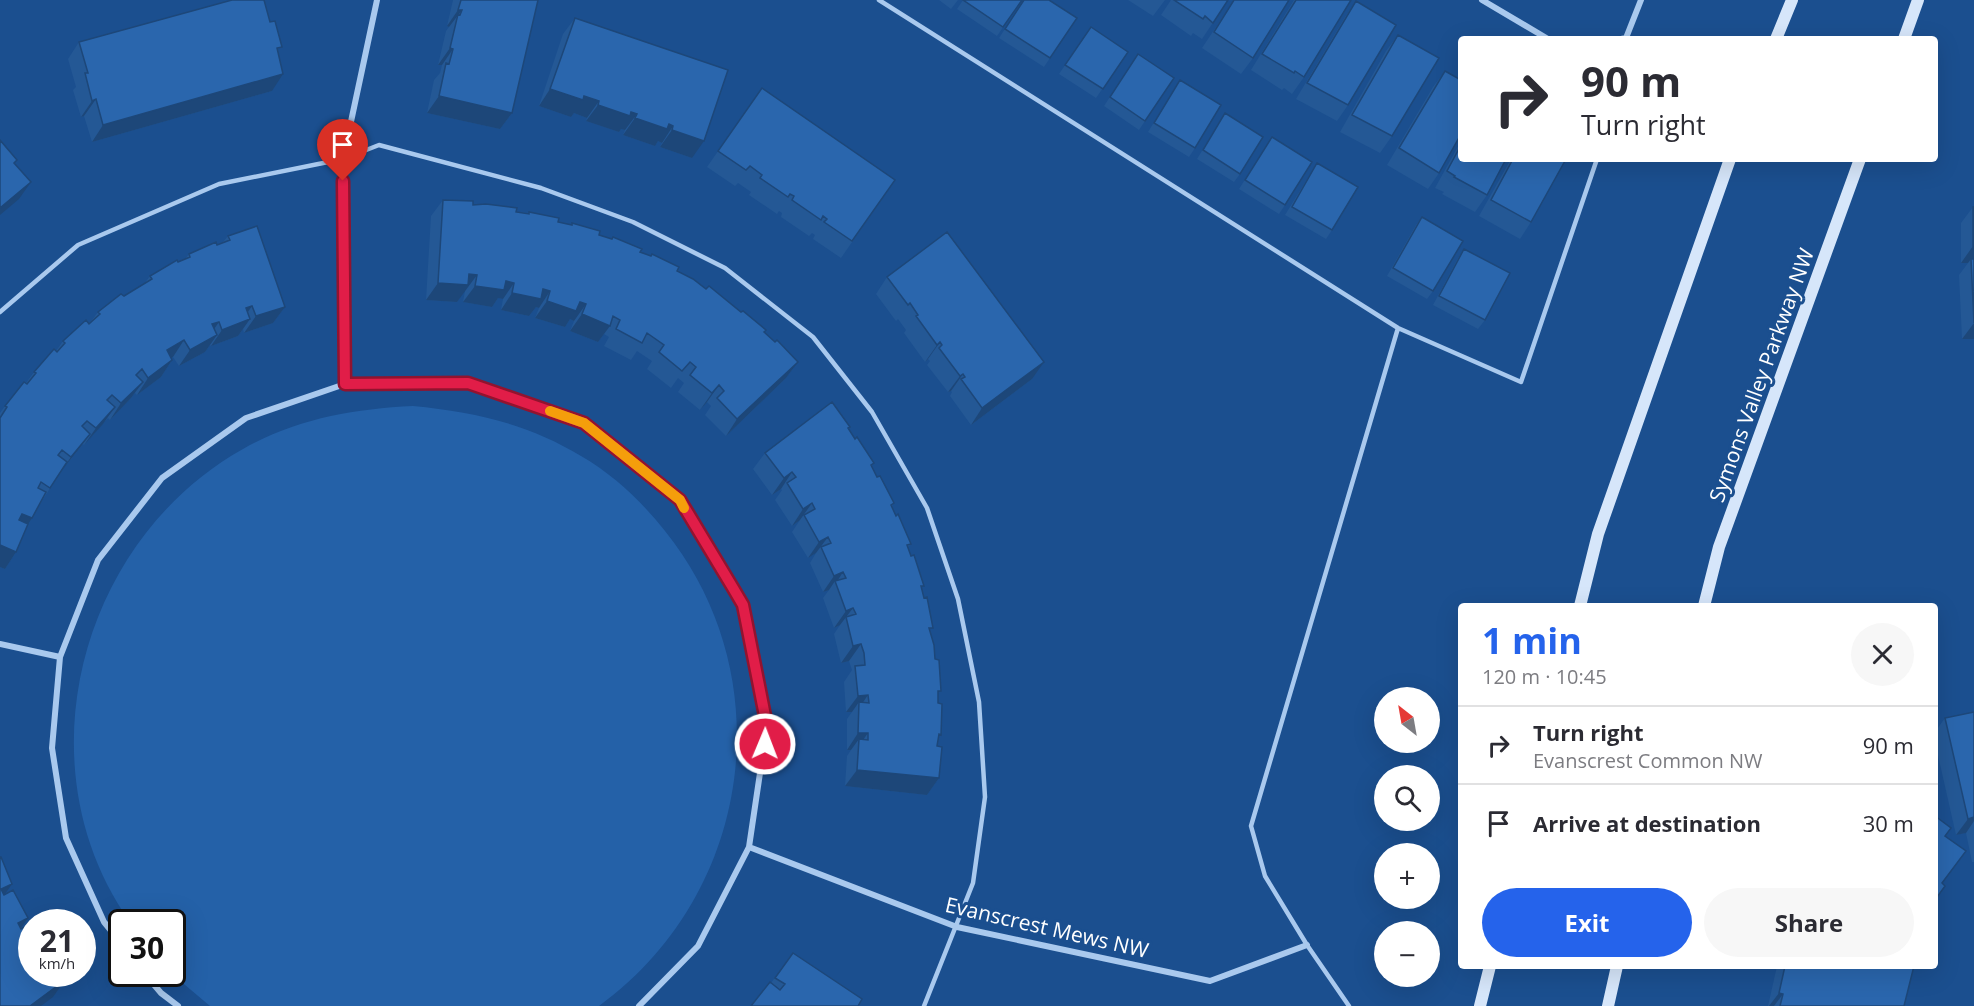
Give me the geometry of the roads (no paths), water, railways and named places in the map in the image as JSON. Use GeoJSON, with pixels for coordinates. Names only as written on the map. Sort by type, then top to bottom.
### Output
{"type":"FeatureCollection","features":[{"type":"Feature","properties":{"kind":"main road"},"geometry":{"type":"LineString","coordinates":[[1777,36],[1792,0]]}},
{"type":"Feature","properties":{"kind":"main road"},"geometry":{"type":"LineString","coordinates":[[1905,36],[1918,0]]}},
{"type":"Feature","properties":{"kind":"main road"},"geometry":{"type":"LineString","coordinates":[[1581,603],[1598,534],[1729,162]]}},
{"type":"Feature","properties":{"kind":"main road","name":"Symons Valley Parkway NW"},"geometry":{"type":"LineString","coordinates":[[1705,603],[1719,547],[1859,162]]}},
{"type":"Feature","properties":{"kind":"main road"},"geometry":{"type":"LineString","coordinates":[[1480,1006],[1489,969]]}},
{"type":"Feature","properties":{"kind":"main road"},"geometry":{"type":"LineString","coordinates":[[1608,1006],[1616,969]]}},
{"type":"Feature","properties":{"kind":"street"},"geometry":{"type":"LineString","coordinates":[[345,384],[343,159],[377,0]]}},
{"type":"Feature","properties":{"kind":"street"},"geometry":{"type":"LineString","coordinates":[[1482,0],[1543,36]]}},
{"type":"Feature","properties":{"kind":"street"},"geometry":{"type":"LineString","coordinates":[[1625,36],[1641,0]]}},
{"type":"Feature","properties":{"kind":"street"},"geometry":{"type":"LineString","coordinates":[[108,927],[66,838],[52,748],[60,657],[98,560],[162,478],[246,418],[345,384],[468,383],[584,423],[680,500],[743,605],[767,726],[749,847],[698,946],[639,1006]]}},
{"type":"Feature","properties":{"kind":"street"},"geometry":{"type":"LineString","coordinates":[[0,644],[60,657]]}},
{"type":"Feature","properties":{"kind":"street","name":"Evanscrest Mews NW"},"geometry":{"type":"LineString","coordinates":[[749,847],[957,927],[1210,981],[1307,945]]}},
{"type":"Feature","properties":{"kind":"street"},"geometry":{"type":"LineString","coordinates":[[156,987],[178,1006]]}},
{"type":"Feature","properties":{"kind":"lane"},"geometry":{"type":"LineString","coordinates":[[879,0],[1398,328],[1521,382],[1596,162]]}},
{"type":"Feature","properties":{"kind":"lane"},"geometry":{"type":"LineString","coordinates":[[0,312],[78,245],[219,184],[343,159],[380,146],[541,188],[633,222],[725,268],[813,337],[872,412],[927,508],[958,599],[979,702],[985,797],[974,883],[924,1006]]}},
{"type":"Feature","properties":{"kind":"lane"},"geometry":{"type":"LineString","coordinates":[[1349,1006],[1307,945],[1265,876],[1251,826],[1398,328]]}}]}
